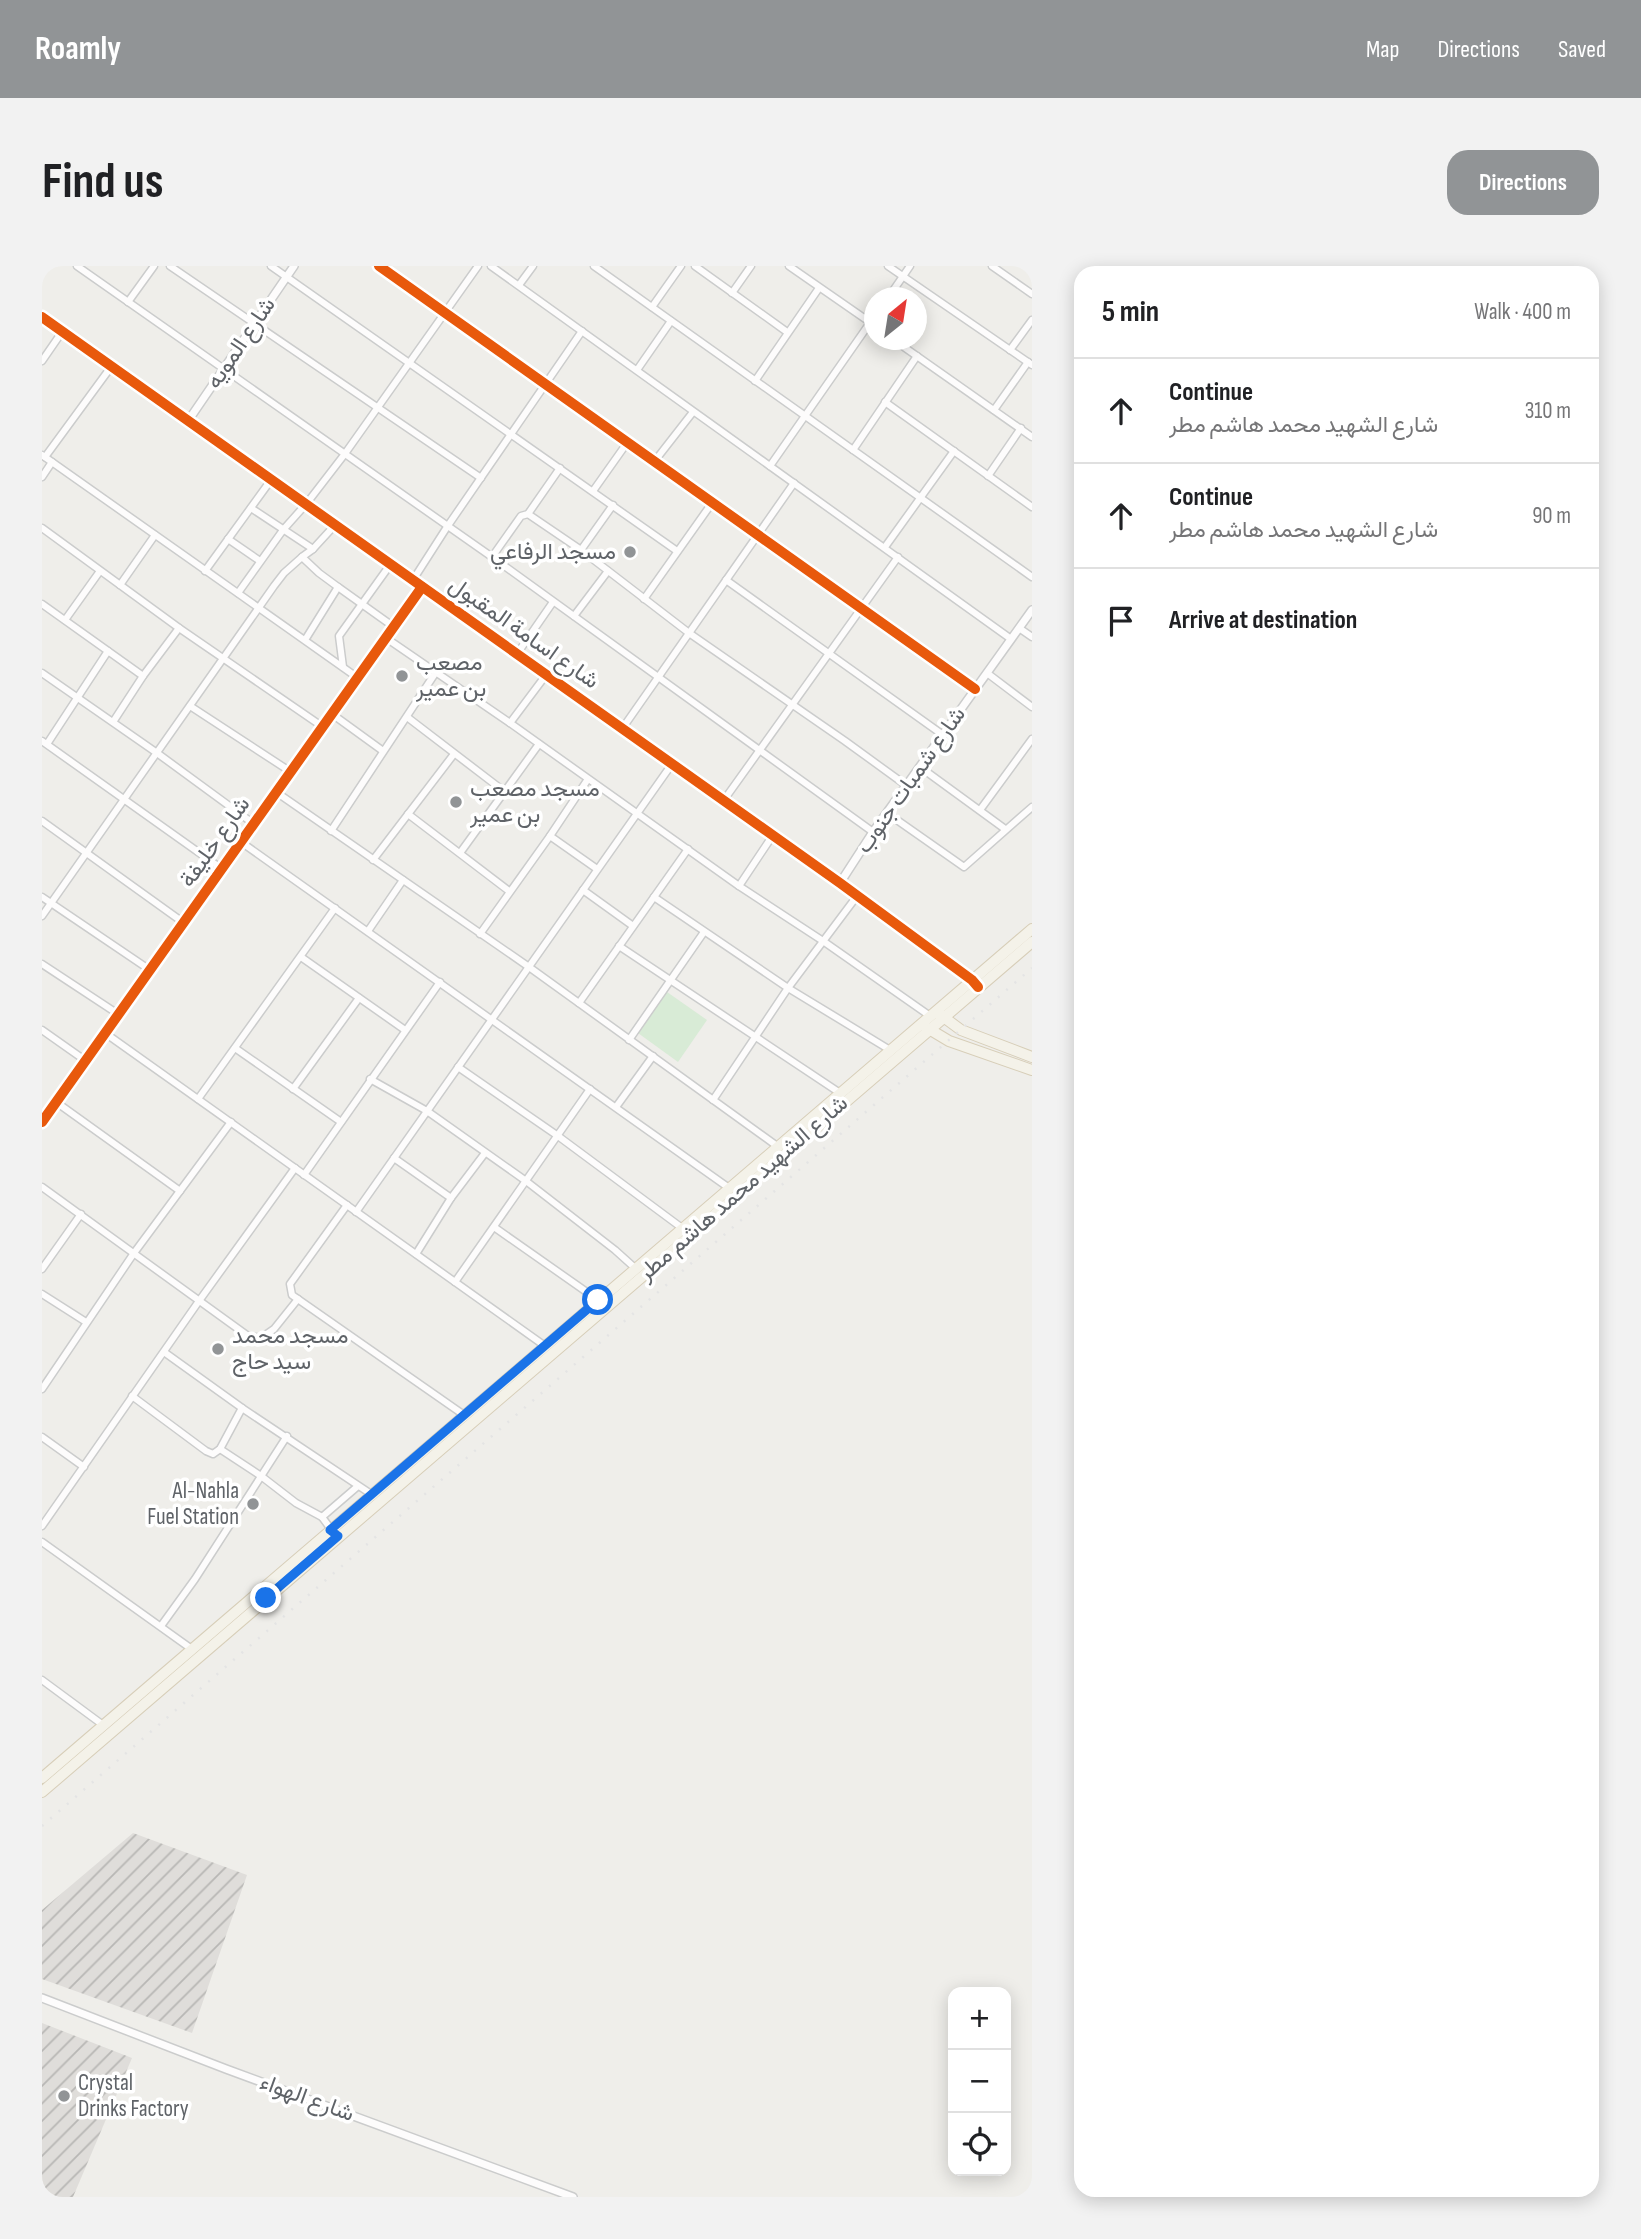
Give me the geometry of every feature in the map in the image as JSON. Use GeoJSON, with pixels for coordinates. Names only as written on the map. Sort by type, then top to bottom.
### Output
{"type":"FeatureCollection","features":[{"type":"Feature","properties":{"kind":"main road","name":"شارع الشهيد محمد هاشم مطر"},"geometry":{"type":"LineString","coordinates":[[975,983],[1032,929]]}},
{"type":"Feature","properties":{"kind":"main road","name":"شارع الشهيد محمد هاشم مطر"},"geometry":{"type":"LineString","coordinates":[[42,1792],[196,1652],[936,1014],[1032,942]]}},
{"type":"Feature","properties":{"kind":"main road"},"geometry":{"type":"LineString","coordinates":[[936,1014],[961,1030],[1032,1057]]}},
{"type":"Feature","properties":{"kind":"main road","name":"شارع الشهيد محمد هاشم مطر"},"geometry":{"type":"LineString","coordinates":[[334,1533],[371,1494],[839,1093],[890,1050],[925,1026]]}},
{"type":"Feature","properties":{"kind":"main road"},"geometry":{"type":"LineString","coordinates":[[925,1026],[949,1041],[1032,1070]]}},
{"type":"Feature","properties":{"kind":"main road","name":"شارع الشهيد محمد هاشم مطر"},"geometry":{"type":"LineString","coordinates":[[42,1778],[103,1725],[196,1652]]}},
{"type":"Feature","properties":{"kind":"street"},"geometry":{"type":"LineString","coordinates":[[77,266],[492,557],[873,832]]}},
{"type":"Feature","properties":{"kind":"street"},"geometry":{"type":"LineString","coordinates":[[128,302],[154,266]]}},
{"type":"Feature","properties":{"kind":"street"},"geometry":{"type":"LineString","coordinates":[[170,266],[481,478]]}},
{"type":"Feature","properties":{"kind":"street"},"geometry":{"type":"LineString","coordinates":[[271,266],[677,551]]}},
{"type":"Feature","properties":{"kind":"street","name":"شارع المويه"},"geometry":{"type":"LineString","coordinates":[[188,421],[294,266]]}},
{"type":"Feature","properties":{"kind":"street"},"geometry":{"type":"LineString","coordinates":[[379,266],[975,689]]}},
{"type":"Feature","properties":{"kind":"street"},"geometry":{"type":"LineString","coordinates":[[238,593],[283,530],[344,455],[478,266]]}},
{"type":"Feature","properties":{"kind":"street"},"geometry":{"type":"LineString","coordinates":[[491,266],[1011,639]]}},
{"type":"Feature","properties":{"kind":"street"},"geometry":{"type":"LineString","coordinates":[[519,285],[533,266]]}},
{"type":"Feature","properties":{"kind":"street"},"geometry":{"type":"LineString","coordinates":[[594,266],[604,269],[754,381],[1032,577]]}},
{"type":"Feature","properties":{"kind":"street"},"geometry":{"type":"LineString","coordinates":[[652,307],[681,266]]}},
{"type":"Feature","properties":{"kind":"street"},"geometry":{"type":"LineString","coordinates":[[695,266],[787,332]]}},
{"type":"Feature","properties":{"kind":"street"},"geometry":{"type":"LineString","coordinates":[[732,293],[751,266]]}},
{"type":"Feature","properties":{"kind":"street"},"geometry":{"type":"LineString","coordinates":[[789,266],[864,316]]}},
{"type":"Feature","properties":{"kind":"street"},"geometry":{"type":"LineString","coordinates":[[888,266],[1030,364],[994,410]]}},
{"type":"Feature","properties":{"kind":"street"},"geometry":{"type":"LineString","coordinates":[[895,287],[910,266]]}},
{"type":"Feature","properties":{"kind":"street"},"geometry":{"type":"LineString","coordinates":[[992,266],[1032,294]]}},
{"type":"Feature","properties":{"kind":"street"},"geometry":{"type":"LineString","coordinates":[[754,381],[819,288]]}},
{"type":"Feature","properties":{"kind":"street","name":"شارع اسامة المقبول"},"geometry":{"type":"LineString","coordinates":[[42,317],[773,835],[975,983]]}},
{"type":"Feature","properties":{"kind":"street"},"geometry":{"type":"LineString","coordinates":[[1010,350],[1032,320]]}},
{"type":"Feature","properties":{"kind":"street"},"geometry":{"type":"LineString","coordinates":[[638,370],[671,321]]}},
{"type":"Feature","properties":{"kind":"street"},"geometry":{"type":"LineString","coordinates":[[413,580],[582,331]]}},
{"type":"Feature","properties":{"kind":"street"},"geometry":{"type":"LineString","coordinates":[[42,361],[62,332]]}},
{"type":"Feature","properties":{"kind":"street"},"geometry":{"type":"LineString","coordinates":[[771,466],[864,334]]}},
{"type":"Feature","properties":{"kind":"street"},"geometry":{"type":"LineString","coordinates":[[908,350],[1032,437]]}},
{"type":"Feature","properties":{"kind":"street"},"geometry":{"type":"LineString","coordinates":[[853,450],[917,356]]}},
{"type":"Feature","properties":{"kind":"street"},"geometry":{"type":"LineString","coordinates":[[111,367],[44,456],[358,678]]}},
{"type":"Feature","properties":{"kind":"street"},"geometry":{"type":"LineString","coordinates":[[885,402],[1032,507]]}},
{"type":"Feature","properties":{"kind":"street"},"geometry":{"type":"LineString","coordinates":[[654,462],[693,412]]}},
{"type":"Feature","properties":{"kind":"street"},"geometry":{"type":"LineString","coordinates":[[988,476],[1021,428]]}},
{"type":"Feature","properties":{"kind":"street"},"geometry":{"type":"LineString","coordinates":[[593,491],[627,443]]}},
{"type":"Feature","properties":{"kind":"street"},"geometry":{"type":"LineString","coordinates":[[885,547],[954,452]]}},
{"type":"Feature","properties":{"kind":"street"},"geometry":{"type":"LineString","coordinates":[[42,477],[52,462]]}},
{"type":"Feature","properties":{"kind":"street"},"geometry":{"type":"LineString","coordinates":[[492,557],[521,516],[528,514],[560,468]]}},
{"type":"Feature","properties":{"kind":"street"},"geometry":{"type":"LineString","coordinates":[[205,571],[271,480]]}},
{"type":"Feature","properties":{"kind":"street"},"geometry":{"type":"LineString","coordinates":[[622,729],[794,483]]}},
{"type":"Feature","properties":{"kind":"street"},"geometry":{"type":"LineString","coordinates":[[644,599],[712,503]]}},
{"type":"Feature","properties":{"kind":"street"},"geometry":{"type":"LineString","coordinates":[[581,550],[613,505]]}},
{"type":"Feature","properties":{"kind":"street"},"geometry":{"type":"LineString","coordinates":[[251,508],[313,549]]}},
{"type":"Feature","properties":{"kind":"street"},"geometry":{"type":"LineString","coordinates":[[528,514],[581,550],[689,633],[792,703],[906,786]]}},
{"type":"Feature","properties":{"kind":"street"},"geometry":{"type":"LineString","coordinates":[[42,916],[284,573],[313,549],[335,525]]}},
{"type":"Feature","properties":{"kind":"street"},"geometry":{"type":"LineString","coordinates":[[42,528],[179,628],[225,657],[323,727]]}},
{"type":"Feature","properties":{"kind":"street"},"geometry":{"type":"LineString","coordinates":[[120,585],[155,535]]}},
{"type":"Feature","properties":{"kind":"street"},"geometry":{"type":"LineString","coordinates":[[228,539],[260,561]]}},
{"type":"Feature","properties":{"kind":"street"},"geometry":{"type":"LineString","coordinates":[[302,557],[394,627]]}},
{"type":"Feature","properties":{"kind":"street"},"geometry":{"type":"LineString","coordinates":[[723,800],[898,557]]}},
{"type":"Feature","properties":{"kind":"street"},"geometry":{"type":"LineString","coordinates":[[342,667],[339,636],[390,565]]}},
{"type":"Feature","properties":{"kind":"street"},"geometry":{"type":"LineString","coordinates":[[65,620],[100,571]]}},
{"type":"Feature","properties":{"kind":"street"},"geometry":{"type":"LineString","coordinates":[[574,616],[608,571]]}},
{"type":"Feature","properties":{"kind":"street"},"geometry":{"type":"LineString","coordinates":[[726,580],[943,735]]}},
{"type":"Feature","properties":{"kind":"street"},"geometry":{"type":"LineString","coordinates":[[305,640],[338,586]]}},
{"type":"Feature","properties":{"kind":"street","name":"شارع خليفة"},"geometry":{"type":"LineString","coordinates":[[42,1122],[45,1111],[56,1102],[86,1061],[422,587]]}},
{"type":"Feature","properties":{"kind":"street"},"geometry":{"type":"LineString","coordinates":[[517,654],[553,602]]}},
{"type":"Feature","properties":{"kind":"street"},"geometry":{"type":"LineString","coordinates":[[42,604],[144,676]]}},
{"type":"Feature","properties":{"kind":"street","name":"شارع شمبات جنوب"},"geometry":{"type":"LineString","coordinates":[[839,883],[1032,610]]}},
{"type":"Feature","properties":{"kind":"street"},"geometry":{"type":"LineString","coordinates":[[113,722],[179,628]]}},
{"type":"Feature","properties":{"kind":"street"},"geometry":{"type":"LineString","coordinates":[[1019,628],[1032,637]]}},
{"type":"Feature","properties":{"kind":"street"},"geometry":{"type":"LineString","coordinates":[[386,638],[739,887],[936,1014]]}},
{"type":"Feature","properties":{"kind":"street"},"geometry":{"type":"LineString","coordinates":[[108,651],[78,698],[44,743],[222,869]]}},
{"type":"Feature","properties":{"kind":"street"},"geometry":{"type":"LineString","coordinates":[[331,831],[436,672]]}},
{"type":"Feature","properties":{"kind":"street"},"geometry":{"type":"LineString","coordinates":[[42,673],[254,824]]}},
{"type":"Feature","properties":{"kind":"street"},"geometry":{"type":"LineString","coordinates":[[987,673],[1032,707]]}},
{"type":"Feature","properties":{"kind":"street"},"geometry":{"type":"LineString","coordinates":[[510,723],[546,675]]}},
{"type":"Feature","properties":{"kind":"street"},"geometry":{"type":"LineString","coordinates":[[190,706],[291,772]]}},
{"type":"Feature","properties":{"kind":"street"},"geometry":{"type":"LineString","coordinates":[[332,714],[383,751]]}},
{"type":"Feature","properties":{"kind":"street"},"geometry":{"type":"LineString","coordinates":[[407,717],[505,792]]}},
{"type":"Feature","properties":{"kind":"street"},"geometry":{"type":"LineString","coordinates":[[980,810],[1032,739]]}},
{"type":"Feature","properties":{"kind":"street"},"geometry":{"type":"LineString","coordinates":[[460,853],[539,744]]}},
{"type":"Feature","properties":{"kind":"street"},"geometry":{"type":"LineString","coordinates":[[373,860],[454,754]]}},
{"type":"Feature","properties":{"kind":"street"},"geometry":{"type":"LineString","coordinates":[[356,1212],[672,764]]}},
{"type":"Feature","properties":{"kind":"street"},"geometry":{"type":"LineString","coordinates":[[920,767],[1005,829]]}},
{"type":"Feature","properties":{"kind":"street"},"geometry":{"type":"LineString","coordinates":[[481,934],[588,779]]}},
{"type":"Feature","properties":{"kind":"street"},"geometry":{"type":"LineString","coordinates":[[276,792],[528,967],[778,1146]]}},
{"type":"Feature","properties":{"kind":"street"},"geometry":{"type":"LineString","coordinates":[[887,813],[964,867],[1032,807]]}},
{"type":"Feature","properties":{"kind":"street"},"geometry":{"type":"LineString","coordinates":[[408,814],[509,891]]}},
{"type":"Feature","properties":{"kind":"street"},"geometry":{"type":"LineString","coordinates":[[42,821],[184,923]]}},
{"type":"Feature","properties":{"kind":"street"},"geometry":{"type":"LineString","coordinates":[[739,887],[773,835]]}},
{"type":"Feature","properties":{"kind":"street"},"geometry":{"type":"LineString","coordinates":[[550,836],[597,869]]}},
{"type":"Feature","properties":{"kind":"street"},"geometry":{"type":"LineString","coordinates":[[241,842],[729,1188]]}},
{"type":"Feature","properties":{"kind":"street"},"geometry":{"type":"LineString","coordinates":[[579,1003],[688,849]]}},
{"type":"Feature","properties":{"kind":"street"},"geometry":{"type":"LineString","coordinates":[[368,931],[403,880]]}},
{"type":"Feature","properties":{"kind":"street"},"geometry":{"type":"LineString","coordinates":[[583,890],[633,926]]}},
{"type":"Feature","properties":{"kind":"street"},"geometry":{"type":"LineString","coordinates":[[713,1100],[788,988],[858,896]]}},
{"type":"Feature","properties":{"kind":"street"},"geometry":{"type":"LineString","coordinates":[[42,897],[150,970]]}},
{"type":"Feature","properties":{"kind":"street"},"geometry":{"type":"LineString","coordinates":[[654,897],[788,988],[890,1050]]}},
{"type":"Feature","properties":{"kind":"street"},"geometry":{"type":"LineString","coordinates":[[198,1099],[335,908]]}},
{"type":"Feature","properties":{"kind":"street"},"geometry":{"type":"LineString","coordinates":[[629,1040],[704,932]]}},
{"type":"Feature","properties":{"kind":"street"},"geometry":{"type":"LineString","coordinates":[[619,946],[839,1093]]}},
{"type":"Feature","properties":{"kind":"street"},"geometry":{"type":"LineString","coordinates":[[301,957],[405,1030]]}},
{"type":"Feature","properties":{"kind":"street"},"geometry":{"type":"LineString","coordinates":[[42,964],[118,1014]]}},
{"type":"Feature","properties":{"kind":"street"},"geometry":{"type":"LineString","coordinates":[[304,1175],[440,982]]}},
{"type":"Feature","properties":{"kind":"street"},"geometry":{"type":"LineString","coordinates":[[293,1089],[359,998]]}},
{"type":"Feature","properties":{"kind":"street"},"geometry":{"type":"LineString","coordinates":[[42,1030],[86,1061]]}},
{"type":"Feature","properties":{"kind":"street"},"geometry":{"type":"LineString","coordinates":[[105,1033],[545,1346]]}},
{"type":"Feature","properties":{"kind":"street"},"geometry":{"type":"LineString","coordinates":[[235,1048],[341,1122]]}},
{"type":"Feature","properties":{"kind":"street"},"geometry":{"type":"LineString","coordinates":[[616,1107],[653,1056]]}},
{"type":"Feature","properties":{"kind":"street"},"geometry":{"type":"LineString","coordinates":[[458,1067],[558,1136],[682,1228]]}},
{"type":"Feature","properties":{"kind":"street"},"geometry":{"type":"LineString","coordinates":[[370,1079],[427,1111],[526,1181],[635,1268]]}},
{"type":"Feature","properties":{"kind":"street"},"geometry":{"type":"LineString","coordinates":[[456,1282],[590,1089]]}},
{"type":"Feature","properties":{"kind":"street"},"geometry":{"type":"LineString","coordinates":[[56,1102],[180,1191]]}},
{"type":"Feature","properties":{"kind":"street"},"geometry":{"type":"LineString","coordinates":[[42,1389],[134,1252],[231,1122]]}},
{"type":"Feature","properties":{"kind":"street"},"geometry":{"type":"LineString","coordinates":[[416,1254],[451,1198],[485,1153]]}},
{"type":"Feature","properties":{"kind":"street"},"geometry":{"type":"LineString","coordinates":[[394,1158],[451,1198]]}},
{"type":"Feature","properties":{"kind":"street"},"geometry":{"type":"LineString","coordinates":[[42,1526],[295,1168]]}},
{"type":"Feature","properties":{"kind":"street"},"geometry":{"type":"LineString","coordinates":[[42,1187],[243,1333],[254,1338],[261,1338],[274,1329],[298,1299]]}},
{"type":"Feature","properties":{"kind":"street"},"geometry":{"type":"LineString","coordinates":[[347,1205],[290,1284],[292,1295],[464,1415]]}},
{"type":"Feature","properties":{"kind":"street"},"geometry":{"type":"LineString","coordinates":[[42,1269],[82,1214]]}},
{"type":"Feature","properties":{"kind":"street"},"geometry":{"type":"LineString","coordinates":[[494,1227],[598,1300]]}},
{"type":"Feature","properties":{"kind":"street"},"geometry":{"type":"LineString","coordinates":[[42,1294],[86,1322]]}},
{"type":"Feature","properties":{"kind":"street"},"geometry":{"type":"LineString","coordinates":[[164,1352],[371,1494]]}},
{"type":"Feature","properties":{"kind":"street"},"geometry":{"type":"LineString","coordinates":[[132,1396],[213,1454],[220,1450],[242,1408]]}},
{"type":"Feature","properties":{"kind":"street"},"geometry":{"type":"LineString","coordinates":[[161,1626],[195,1579],[287,1436]]}},
{"type":"Feature","properties":{"kind":"street"},"geometry":{"type":"LineString","coordinates":[[42,1437],[84,1467]]}},
{"type":"Feature","properties":{"kind":"street"},"geometry":{"type":"LineString","coordinates":[[220,1450],[261,1476],[296,1503],[322,1517],[334,1533]]}},
{"type":"Feature","properties":{"kind":"street"},"geometry":{"type":"LineString","coordinates":[[322,1517],[358,1486]]}},
{"type":"Feature","properties":{"kind":"street"},"geometry":{"type":"LineString","coordinates":[[42,1542],[196,1652]]}},
{"type":"Feature","properties":{"kind":"street"},"geometry":{"type":"LineString","coordinates":[[42,1680],[103,1725]]}},
{"type":"Feature","properties":{"kind":"street","name":"شارع الهواء"},"geometry":{"type":"LineString","coordinates":[[42,1998],[573,2197]]}},
{"type":"Feature","properties":{"kind":"shaded area"},"geometry":{"type":"Polygon","coordinates":[[[133,1833],[247,1875],[192,2033],[42,1979],[42,1910],[133,1833]]]}},
{"type":"Feature","properties":{"kind":"shaded area"},"geometry":{"type":"Polygon","coordinates":[[[42,2023],[132,2058],[73,2197],[42,2197],[42,2023]]]}},
{"type":"Feature","properties":{"kind":"green space"},"geometry":{"type":"Polygon","coordinates":[[[667,992],[707,1020],[678,1062],[638,1033],[667,992]]]}},
{"type":"Feature","properties":{"kind":"railway"},"geometry":{"type":"LineString","coordinates":[[42,1826],[1032,968]]}},
{"type":"Feature","properties":{"kind":"cycle path"},"geometry":{"type":"LineString","coordinates":[[379,266],[975,689]]}},
{"type":"Feature","properties":{"kind":"cycle path"},"geometry":{"type":"LineString","coordinates":[[42,317],[840,883],[978,987]]}},
{"type":"Feature","properties":{"kind":"cycle path"},"geometry":{"type":"LineString","coordinates":[[42,1122],[422,587]]}},
{"type":"Feature","properties":{"kind":"place","name":"مسجد الرفاعي"},"geometry":{"type":"Point","coordinates":[630,552]}},
{"type":"Feature","properties":{"kind":"place","name":"مصعب بن عمير"},"geometry":{"type":"Point","coordinates":[402,676]}},
{"type":"Feature","properties":{"kind":"place","name":"مسجد مصعب بن عمير"},"geometry":{"type":"Point","coordinates":[456,802]}},
{"type":"Feature","properties":{"kind":"place","name":"مسجد محمد سيد حاج"},"geometry":{"type":"Point","coordinates":[218,1349]}},
{"type":"Feature","properties":{"kind":"place","name":"Al-Nahla Fuel Station"},"geometry":{"type":"Point","coordinates":[253,1504]}},
{"type":"Feature","properties":{"kind":"place","name":"Crystal Drinks Factory"},"geometry":{"type":"Point","coordinates":[64,2096]}},
{"type":"Feature","properties":{"kind":"route"},"geometry":{"type":"LineString","coordinates":[[266,1598],[338,1536],[330,1530],[598,1300]]}}]}
